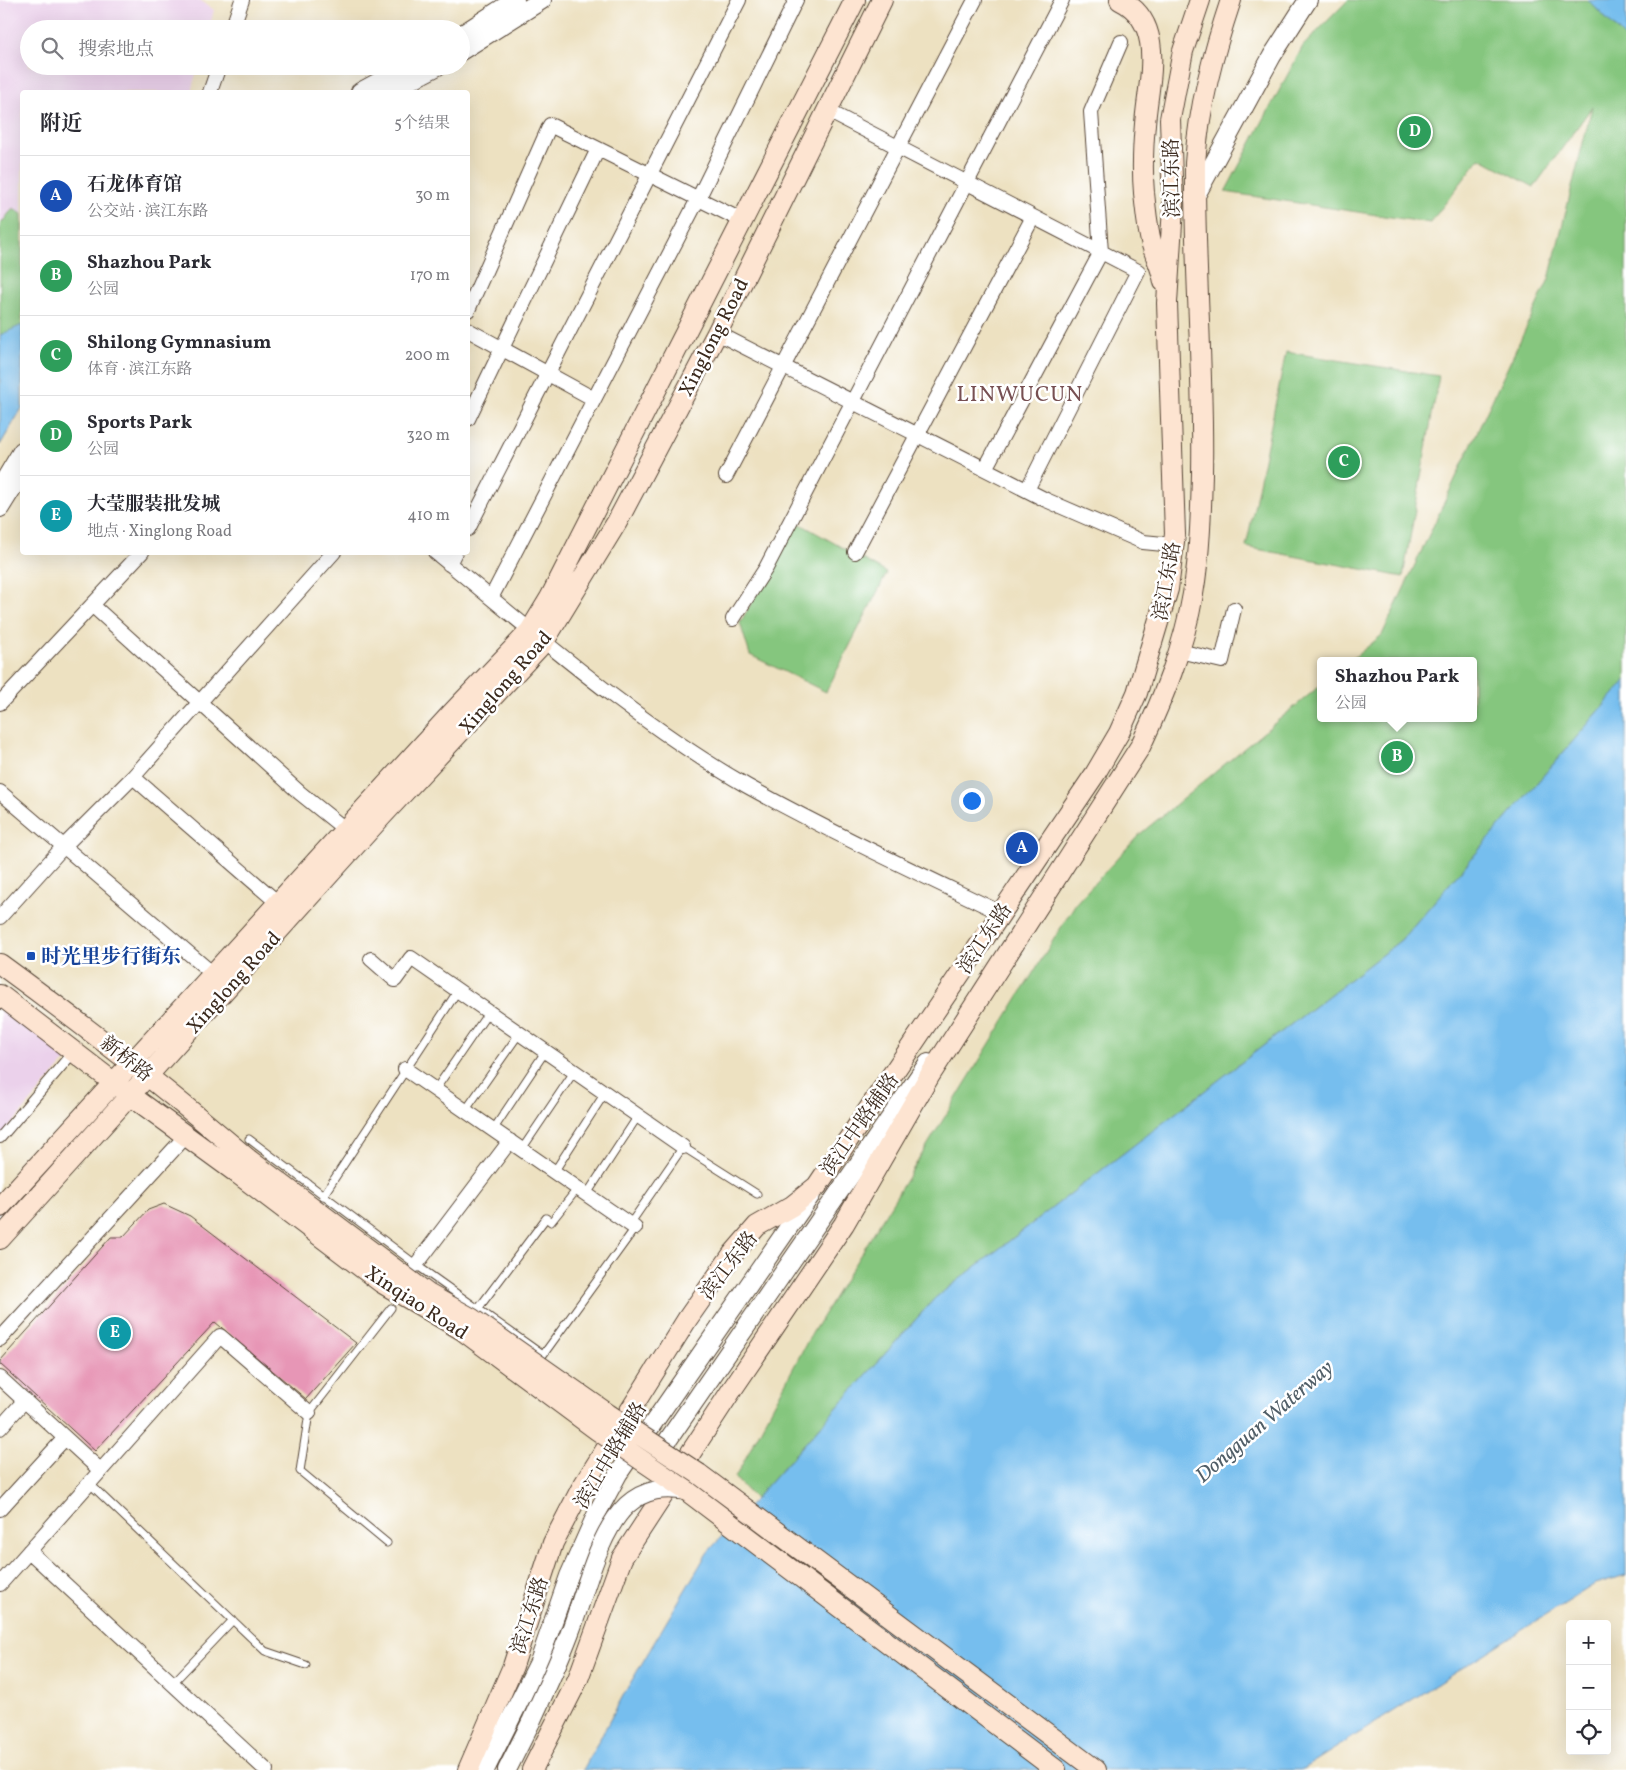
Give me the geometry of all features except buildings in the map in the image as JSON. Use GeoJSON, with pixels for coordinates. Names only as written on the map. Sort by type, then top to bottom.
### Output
{"type":"FeatureCollection","features":[{"type":"Feature","properties":{"kind":"main road","name":"Xinglong Road"},"geometry":{"type":"LineString","coordinates":[[0,1207],[451,714],[537,637],[550,598],[855,0]]}},
{"type":"Feature","properties":{"kind":"main road","name":"Xinglong Road"},"geometry":{"type":"LineString","coordinates":[[0,1239],[382,816],[537,637],[617,522],[717,333],[882,0]]}},
{"type":"Feature","properties":{"kind":"main road"},"geometry":{"type":"LineString","coordinates":[[1120,0],[1135,8],[1144,20],[1150,37],[1152,61],[1145,124],[1144,191],[1148,230],[1164,278],[1167,303]]}},
{"type":"Feature","properties":{"kind":"main road","name":"滨江东路"},"geometry":{"type":"LineString","coordinates":[[468,1770],[513,1666],[553,1543],[581,1488],[688,1318],[732,1254],[757,1226],[792,1206],[817,1186],[1095,774],[1119,733],[1137,693],[1168,589],[1174,545],[1167,303],[1173,207],[1170,119],[1183,51],[1200,0]]}},
{"type":"Feature","properties":{"kind":"main road","name":"滨江东路"},"geometry":{"type":"LineString","coordinates":[[532,1770],[578,1680],[622,1558],[733,1388],[844,1224],[930,1075],[987,982],[1140,747],[1158,707],[1179,651],[1193,595],[1201,541],[1203,412],[1194,199],[1195,163],[1200,115],[1211,63],[1231,0]]}},
{"type":"Feature","properties":{"kind":"main road"},"geometry":{"type":"LineString","coordinates":[[1153,248],[1161,259],[1170,262],[1187,258],[1196,243]]}},
{"type":"Feature","properties":{"kind":"main road","name":"新桥路"},"geometry":{"type":"LineString","coordinates":[[0,964],[132,1062],[245,1157]]}},
{"type":"Feature","properties":{"kind":"main road","name":"新桥路"},"geometry":{"type":"LineString","coordinates":[[0,995],[185,1137],[245,1157]]}},
{"type":"Feature","properties":{"kind":"main road","name":"Xinqiao Road"},"geometry":{"type":"LineString","coordinates":[[245,1157],[382,1283],[462,1330],[656,1458]]}},
{"type":"Feature","properties":{"kind":"main road"},"geometry":{"type":"LineString","coordinates":[[656,1458],[687,1491],[1056,1770]]}},
{"type":"Feature","properties":{"kind":"main road"},"geometry":{"type":"LineString","coordinates":[[656,1458],[699,1474],[1096,1770]]}},
{"type":"Feature","properties":{"kind":"street"},"geometry":{"type":"LineString","coordinates":[[235,20],[242,0]]}},
{"type":"Feature","properties":{"kind":"street"},"geometry":{"type":"LineString","coordinates":[[470,29],[515,0]]}},
{"type":"Feature","properties":{"kind":"street"},"geometry":{"type":"LineString","coordinates":[[470,46],[542,0]]}},
{"type":"Feature","properties":{"kind":"street"},"geometry":{"type":"LineString","coordinates":[[470,525],[739,0]]}},
{"type":"Feature","properties":{"kind":"street"},"geometry":{"type":"LineString","coordinates":[[492,598],[698,198],[796,0]]}},
{"type":"Feature","properties":{"kind":"street"},"geometry":{"type":"LineString","coordinates":[[726,476],[975,0]]}},
{"type":"Feature","properties":{"kind":"street"},"geometry":{"type":"LineString","coordinates":[[734,619],[766,568],[1062,0]]}},
{"type":"Feature","properties":{"kind":"street"},"geometry":{"type":"LineString","coordinates":[[1194,199],[1272,56],[1308,0]]}},
{"type":"Feature","properties":{"kind":"street"},"geometry":{"type":"LineString","coordinates":[[985,469],[1100,252],[1091,112],[1121,42]]}},
{"type":"Feature","properties":{"kind":"street"},"geometry":{"type":"LineString","coordinates":[[211,90],[216,75]]}},
{"type":"Feature","properties":{"kind":"street"},"geometry":{"type":"LineString","coordinates":[[364,90],[391,75]]}},
{"type":"Feature","properties":{"kind":"street"},"geometry":{"type":"LineString","coordinates":[[392,90],[421,75]]}},
{"type":"Feature","properties":{"kind":"street"},"geometry":{"type":"LineString","coordinates":[[826,110],[1138,271],[1028,490]]}},
{"type":"Feature","properties":{"kind":"street"},"geometry":{"type":"LineString","coordinates":[[470,305],[550,125],[743,221]]}},
{"type":"Feature","properties":{"kind":"street"},"geometry":{"type":"LineString","coordinates":[[470,415],[598,149]]}},
{"type":"Feature","properties":{"kind":"street"},"geometry":{"type":"LineString","coordinates":[[855,552],[919,435],[1033,217]]}},
{"type":"Feature","properties":{"kind":"street"},"geometry":{"type":"LineString","coordinates":[[470,331],[594,399]]}},
{"type":"Feature","properties":{"kind":"street"},"geometry":{"type":"LineString","coordinates":[[717,333],[1028,490],[1143,542],[1174,545]]}},
{"type":"Feature","properties":{"kind":"street"},"geometry":{"type":"LineString","coordinates":[[0,488],[20,454]]}},
{"type":"Feature","properties":{"kind":"street"},"geometry":{"type":"LineString","coordinates":[[0,508],[20,475]]}},
{"type":"Feature","properties":{"kind":"street"},"geometry":{"type":"LineString","coordinates":[[0,702],[139,555]]}},
{"type":"Feature","properties":{"kind":"street"},"geometry":{"type":"LineString","coordinates":[[0,917],[64,846],[133,776],[331,555]]}},
{"type":"Feature","properties":{"kind":"street"},"geometry":{"type":"LineString","coordinates":[[452,558],[492,598],[537,637],[689,749],[747,785],[871,850],[1002,913]]}},
{"type":"Feature","properties":{"kind":"street"},"geometry":{"type":"LineString","coordinates":[[92,605],[201,701],[300,793],[346,830]]}},
{"type":"Feature","properties":{"kind":"street"},"geometry":{"type":"LineString","coordinates":[[1179,651],[1222,661],[1234,609]]}},
{"type":"Feature","properties":{"kind":"street"},"geometry":{"type":"LineString","coordinates":[[133,776],[278,904]]}},
{"type":"Feature","properties":{"kind":"street"},"geometry":{"type":"LineString","coordinates":[[0,792],[213,974]]}},
{"type":"Feature","properties":{"kind":"street"},"geometry":{"type":"LineString","coordinates":[[372,959],[395,980],[411,958],[457,992],[683,1147]]}},
{"type":"Feature","properties":{"kind":"street","name":"滨江中路辅路"},"geometry":{"type":"LineString","coordinates":[[656,1458],[914,1083],[987,982]]}},
{"type":"Feature","properties":{"kind":"street"},"geometry":{"type":"LineString","coordinates":[[0,1138],[69,1058]]}},
{"type":"Feature","properties":{"kind":"street"},"geometry":{"type":"LineString","coordinates":[[405,1070],[632,1226]]}},
{"type":"Feature","properties":{"kind":"street"},"geometry":{"type":"LineString","coordinates":[[0,1339],[185,1137]]}},
{"type":"Feature","properties":{"kind":"street"},"geometry":{"type":"LineString","coordinates":[[416,1265],[510,1141]]}},
{"type":"Feature","properties":{"kind":"street","name":"滨江中路辅路"},"geometry":{"type":"LineString","coordinates":[[484,1770],[540,1662],[569,1576],[597,1513],[618,1474],[817,1186]]}},
{"type":"Feature","properties":{"kind":"street"},"geometry":{"type":"LineString","coordinates":[[0,1584],[220,1336],[309,1413]]}},
{"type":"Feature","properties":{"kind":"street"},"geometry":{"type":"LineString","coordinates":[[0,1378],[100,1470]]}},
{"type":"Feature","properties":{"kind":"street"},"geometry":{"type":"LineString","coordinates":[[0,1428],[25,1400]]}},
{"type":"Feature","properties":{"kind":"street"},"geometry":{"type":"LineString","coordinates":[[0,1508],[65,1438]]}},
{"type":"Feature","properties":{"kind":"street","name":"滨江中路辅路"},"geometry":{"type":"LineString","coordinates":[[507,1770],[554,1672],[597,1558],[613,1524],[626,1507],[639,1496],[657,1489],[687,1491]]}},
{"type":"Feature","properties":{"kind":"street"},"geometry":{"type":"LineString","coordinates":[[29,1551],[266,1770]]}},
{"type":"Feature","properties":{"kind":"lane"},"geometry":{"type":"LineString","coordinates":[[323,1196],[457,992]]}},
{"type":"Feature","properties":{"kind":"lane"},"geometry":{"type":"LineString","coordinates":[[435,1090],[488,1013]]}},
{"type":"Feature","properties":{"kind":"lane"},"geometry":{"type":"LineString","coordinates":[[465,1111],[519,1034]]}},
{"type":"Feature","properties":{"kind":"lane"},"geometry":{"type":"LineString","coordinates":[[493,1130],[545,1052]]}},
{"type":"Feature","properties":{"kind":"lane"},"geometry":{"type":"LineString","coordinates":[[522,1150],[574,1072]]}},
{"type":"Feature","properties":{"kind":"lane"},"geometry":{"type":"LineString","coordinates":[[554,1172],[605,1093]]}},
{"type":"Feature","properties":{"kind":"lane"},"geometry":{"type":"LineString","coordinates":[[478,1309],[546,1218],[551,1222],[582,1191],[638,1116]]}},
{"type":"Feature","properties":{"kind":"lane"},"geometry":{"type":"LineString","coordinates":[[245,1157],[323,1196],[543,1355],[632,1226],[683,1147],[757,1194]]}},
{"type":"Feature","properties":{"kind":"lane"},"geometry":{"type":"LineString","coordinates":[[387,1543],[300,1471],[309,1413],[391,1308]]}},
{"type":"Feature","properties":{"kind":"lane"},"geometry":{"type":"LineString","coordinates":[[89,1483],[266,1650],[306,1665]]}},
{"type":"Feature","properties":{"kind":"lane"},"geometry":{"type":"LineString","coordinates":[[172,1684],[233,1620]]}},
{"type":"Feature","properties":{"kind":"shaded area"},"geometry":{"type":"Polygon","coordinates":[[[0,0],[200,0],[214,10],[211,20],[20,20],[20,75],[196,75],[192,90],[20,90],[20,213],[12,208],[0,225],[0,0]]]}},
{"type":"Feature","properties":{"kind":"shaded area"},"geometry":{"type":"Polygon","coordinates":[[[0,1009],[69,1057],[0,1138],[0,1009]]]}},
{"type":"Feature","properties":{"kind":"green space"},"geometry":{"type":"Polygon","coordinates":[[[1348,0],[1588,0],[1626,39],[1626,680],[1401,940],[935,1298],[755,1499],[735,1478],[808,1340],[1076,903],[1140,834],[1317,688],[1317,722],[1477,722],[1477,657],[1355,657],[1382,635],[1549,279],[1592,107],[1534,187],[1480,158],[1430,223],[1225,192],[1303,46],[1348,0]]]}},
{"type":"Feature","properties":{"kind":"green space"},"geometry":{"type":"Polygon","coordinates":[[[13,208],[20,213],[20,411],[0,445],[0,225],[13,208]]]}},
{"type":"Feature","properties":{"kind":"green space"},"geometry":{"type":"Polygon","coordinates":[[[1286,352],[1439,376],[1403,577],[1246,547],[1286,352]]]}},
{"type":"Feature","properties":{"kind":"green space"},"geometry":{"type":"Polygon","coordinates":[[[797,522],[887,573],[826,692],[750,655],[740,623],[797,522]]]}},
{"type":"Feature","properties":{"kind":"water"},"geometry":{"type":"Polygon","coordinates":[[[1588,0],[1626,0],[1626,39],[1588,0]]]}},
{"type":"Feature","properties":{"kind":"water"},"geometry":{"type":"Polygon","coordinates":[[[20,326],[20,411],[0,445],[0,335],[20,326]]]}},
{"type":"Feature","properties":{"kind":"water","name":"Dongguan Waterway"},"geometry":{"type":"Polygon","coordinates":[[[1626,680],[1626,1575],[1595,1584],[1301,1770],[583,1770],[625,1692],[707,1553],[935,1298],[1401,940],[1626,680]]]}},
{"type":"Feature","properties":{"kind":"place","name":"Sports Park"},"geometry":{"type":"Point","coordinates":[1415,132]}},
{"type":"Feature","properties":{"kind":"place","name":"Shilong Gymnasium"},"geometry":{"type":"Point","coordinates":[1344,462]}},
{"type":"Feature","properties":{"kind":"place","name":"Shazhou Park"},"geometry":{"type":"Point","coordinates":[1397,757]}},
{"type":"Feature","properties":{"kind":"place","name":"石龙体育馆"},"geometry":{"type":"Point","coordinates":[1022,848]}},
{"type":"Feature","properties":{"kind":"place","name":"时光里步行街东"},"geometry":{"type":"Point","coordinates":[31,956]}},
{"type":"Feature","properties":{"kind":"place","name":"大莹服装批发城"},"geometry":{"type":"Point","coordinates":[115,1333]}},
{"type":"Feature","properties":{"kind":"district","name":"LINWUCUN"},"geometry":{"type":"Point","coordinates":[1020,393]}}]}
